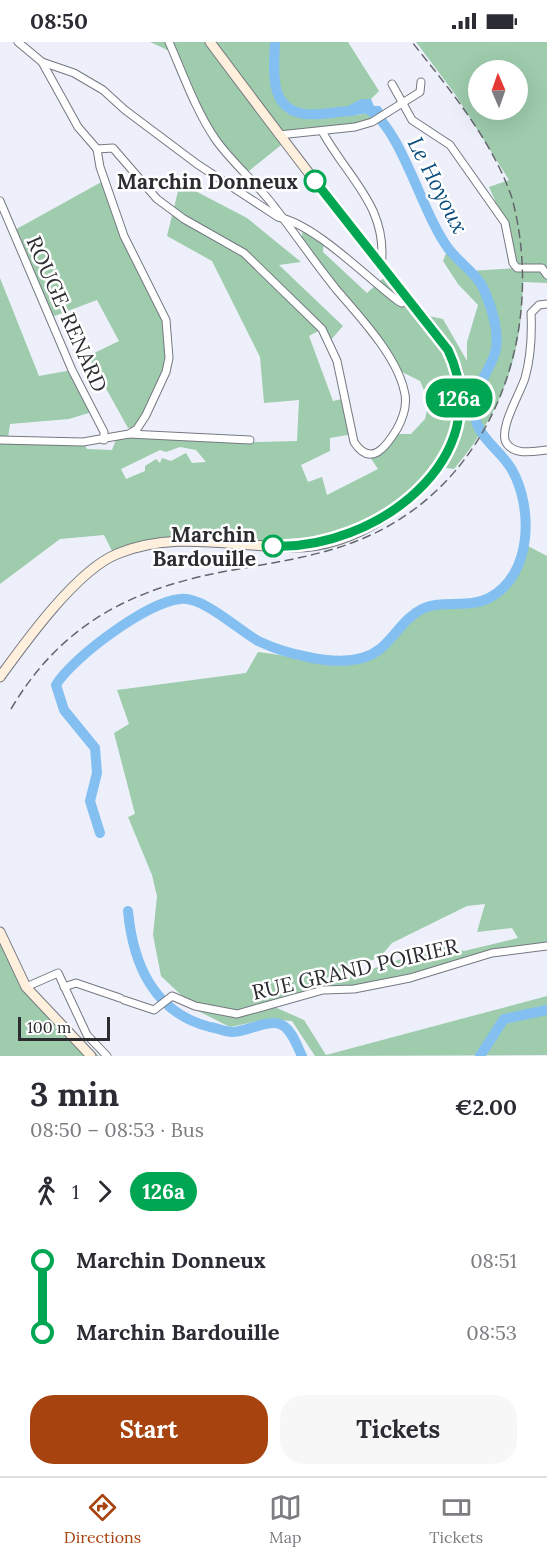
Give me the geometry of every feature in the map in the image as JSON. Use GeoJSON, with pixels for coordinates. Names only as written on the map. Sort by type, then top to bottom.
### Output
{"type":"FeatureCollection","features":[{"type":"Feature","properties":{"kind":"main road"},"geometry":{"type":"LineString","coordinates":[[0,677],[77,583],[114,555],[149,543],[173,540],[292,547],[315,545],[377,521],[421,490],[438,467],[455,434],[460,405],[457,369],[448,350],[279,135],[210,42]]}},
{"type":"Feature","properties":{"kind":"main road"},"geometry":{"type":"LineString","coordinates":[[0,932],[26,987],[92,1056]]}},
{"type":"Feature","properties":{"kind":"street"},"geometry":{"type":"LineString","coordinates":[[18,42],[42,62],[74,74],[103,90],[125,110],[196,164],[282,218],[324,241],[398,301],[402,303],[407,299]]}},
{"type":"Feature","properties":{"kind":"street"},"geometry":{"type":"LineString","coordinates":[[97,149],[113,148],[157,199],[184,219],[244,253],[311,316],[322,328],[338,361],[354,442],[363,453],[375,454],[385,447],[400,423],[405,402],[402,384],[389,359],[360,317],[215,138],[169,42]]}},
{"type":"Feature","properties":{"kind":"street"},"geometry":{"type":"LineString","coordinates":[[42,62],[78,127],[97,149],[100,167],[124,236],[166,320],[169,358],[166,372],[146,415],[137,429],[129,434]]}},
{"type":"Feature","properties":{"kind":"street"},"geometry":{"type":"LineString","coordinates":[[279,135],[355,127],[372,122],[420,92],[421,82]]}},
{"type":"Feature","properties":{"kind":"street"},"geometry":{"type":"LineString","coordinates":[[392,84],[412,120],[450,146],[505,223],[513,264],[517,268],[542,268],[547,274]]}},
{"type":"Feature","properties":{"kind":"street"},"geometry":{"type":"LineString","coordinates":[[322,131],[376,210],[383,254],[381,267]]}},
{"type":"Feature","properties":{"kind":"street","name":"ROUGE-RENARD"},"geometry":{"type":"LineString","coordinates":[[0,201],[72,370],[104,432],[104,440]]}},
{"type":"Feature","properties":{"kind":"street"},"geometry":{"type":"LineString","coordinates":[[547,304],[539,305],[531,313],[533,337],[525,378],[503,433],[505,443],[511,448],[523,452],[547,450]]}},
{"type":"Feature","properties":{"kind":"street"},"geometry":{"type":"LineString","coordinates":[[0,440],[32,439],[56,442],[104,440],[129,434],[250,440]]}},
{"type":"Feature","properties":{"kind":"street","name":"RUE GRAND POIRIER"},"geometry":{"type":"LineString","coordinates":[[64,987],[76,983],[154,1010],[172,996],[195,1006],[237,1014],[323,990],[354,989],[400,980],[492,953],[547,946]]}},
{"type":"Feature","properties":{"kind":"street"},"geometry":{"type":"LineString","coordinates":[[26,987],[58,973],[87,1035],[107,1056]]}},
{"type":"Feature","properties":{"kind":"green space"},"geometry":{"type":"Polygon","coordinates":[[[150,42],[348,42],[379,91],[371,99],[361,99],[347,116],[371,113],[372,122],[280,135],[285,142],[245,174],[215,138],[174,53],[150,42]]]}},
{"type":"Feature","properties":{"kind":"green space"},"geometry":{"type":"Polygon","coordinates":[[[416,42],[547,42],[547,283],[523,282],[519,335],[506,382],[485,426],[454,469],[438,467],[385,517],[315,545],[199,540],[114,555],[104,535],[60,539],[0,584],[0,278],[39,376],[72,370],[92,412],[69,419],[10,424],[8,438],[83,442],[87,449],[112,450],[117,437],[129,434],[256,442],[297,441],[299,400],[264,403],[260,357],[212,261],[167,236],[180,183],[247,218],[301,262],[279,265],[343,326],[329,342],[322,329],[309,336],[333,401],[347,398],[353,434],[330,438],[330,451],[301,465],[308,482],[322,477],[327,495],[378,469],[368,454],[375,454],[394,434],[411,434],[425,419],[429,402],[420,381],[394,368],[301,244],[303,228],[324,241],[323,252],[367,293],[387,275],[419,314],[443,319],[467,361],[467,342],[478,305],[458,284],[443,261],[448,248],[470,271],[517,268],[505,223],[489,187],[509,180],[471,120],[528,120],[528,60],[468,60],[468,115],[416,42]],[[180,447],[166,452],[160,450],[121,469],[126,479],[145,471],[145,466],[156,459],[160,463],[162,458],[171,461],[186,453],[192,463],[206,462],[196,450],[180,447]]]}},
{"type":"Feature","properties":{"kind":"green space"},"geometry":{"type":"Polygon","coordinates":[[[105,180],[124,236],[166,320],[166,372],[137,429],[128,428],[88,356],[119,341],[97,300],[49,318],[13,231],[105,180]]]}},
{"type":"Feature","properties":{"kind":"green space"},"geometry":{"type":"Polygon","coordinates":[[[524,544],[547,556],[547,946],[512,951],[410,978],[323,990],[276,1004],[277,1008],[304,1020],[326,1055],[547,996],[547,1055],[315,1056],[292,1021],[267,1019],[230,1027],[198,1011],[161,976],[153,935],[157,896],[152,875],[128,817],[135,814],[114,733],[129,724],[117,690],[246,673],[258,652],[304,659],[338,661],[368,656],[380,649],[405,621],[423,608],[473,602],[494,593],[508,577],[524,544]],[[485,904],[467,906],[392,943],[380,957],[303,987],[302,993],[445,944],[464,951],[518,938],[512,928],[477,932],[485,904]]]}},
{"type":"Feature","properties":{"kind":"green space"},"geometry":{"type":"Polygon","coordinates":[[[0,932],[26,987],[99,1056],[0,1056],[0,932]]]}},
{"type":"Feature","properties":{"kind":"water"},"geometry":{"type":"Polygon","coordinates":[[[361,99],[371,99],[374,106],[380,106],[385,113],[372,122],[370,113],[347,116],[339,111],[361,99]]]}},
{"type":"Feature","properties":{"kind":"waterway","name":"Le Hoyoux"},"geometry":{"type":"LineString","coordinates":[[275,42],[274,76],[279,96],[285,105],[293,111],[305,114],[352,111]]}},
{"type":"Feature","properties":{"kind":"waterway","name":"Le Hoyoux"},"geometry":{"type":"LineString","coordinates":[[100,833],[90,801],[97,773],[95,748],[64,710],[56,685],[77,661],[130,620],[166,602],[189,599],[220,614],[258,641],[276,648],[317,659],[336,661],[355,659],[380,649],[410,617],[422,609],[438,605],[472,603],[489,598],[514,574],[521,557],[526,521],[519,485],[508,464],[480,430],[474,413],[476,394],[496,349],[496,327],[490,305],[478,280],[452,253],[439,233],[392,135],[370,111]]}},
{"type":"Feature","properties":{"kind":"waterway","name":"Le Hoyoux"},"geometry":{"type":"LineString","coordinates":[[128,911],[135,950],[141,967],[150,984],[174,1010],[191,1020],[229,1032],[277,1023],[286,1027],[302,1056]]}},
{"type":"Feature","properties":{"kind":"waterway","name":"Le Hoyoux"},"geometry":{"type":"LineString","coordinates":[[480,1056],[504,1019],[547,1010]]}},
{"type":"Feature","properties":{"kind":"railway"},"geometry":{"type":"LineString","coordinates":[[11,709],[31,678],[54,653],[79,631],[105,613],[134,598],[198,577],[316,554],[364,538],[409,513],[447,480],[477,441],[500,397],[515,349],[522,299],[521,248],[512,198],[493,156],[469,116],[412,42]]}},
{"type":"Feature","properties":{"kind":"bus line","name":"126a"},"geometry":{"type":"LineString","coordinates":[[273,546],[303,547],[332,540],[368,526],[404,504],[421,490],[438,467],[455,434],[460,405],[457,369],[448,350],[315,181]]}},
{"type":"Feature","properties":{"kind":"place","name":"Marchin Donneux"},"geometry":{"type":"Point","coordinates":[315,181]}},
{"type":"Feature","properties":{"kind":"place","name":"Marchin Bardouille"},"geometry":{"type":"Point","coordinates":[273,546]}}]}
